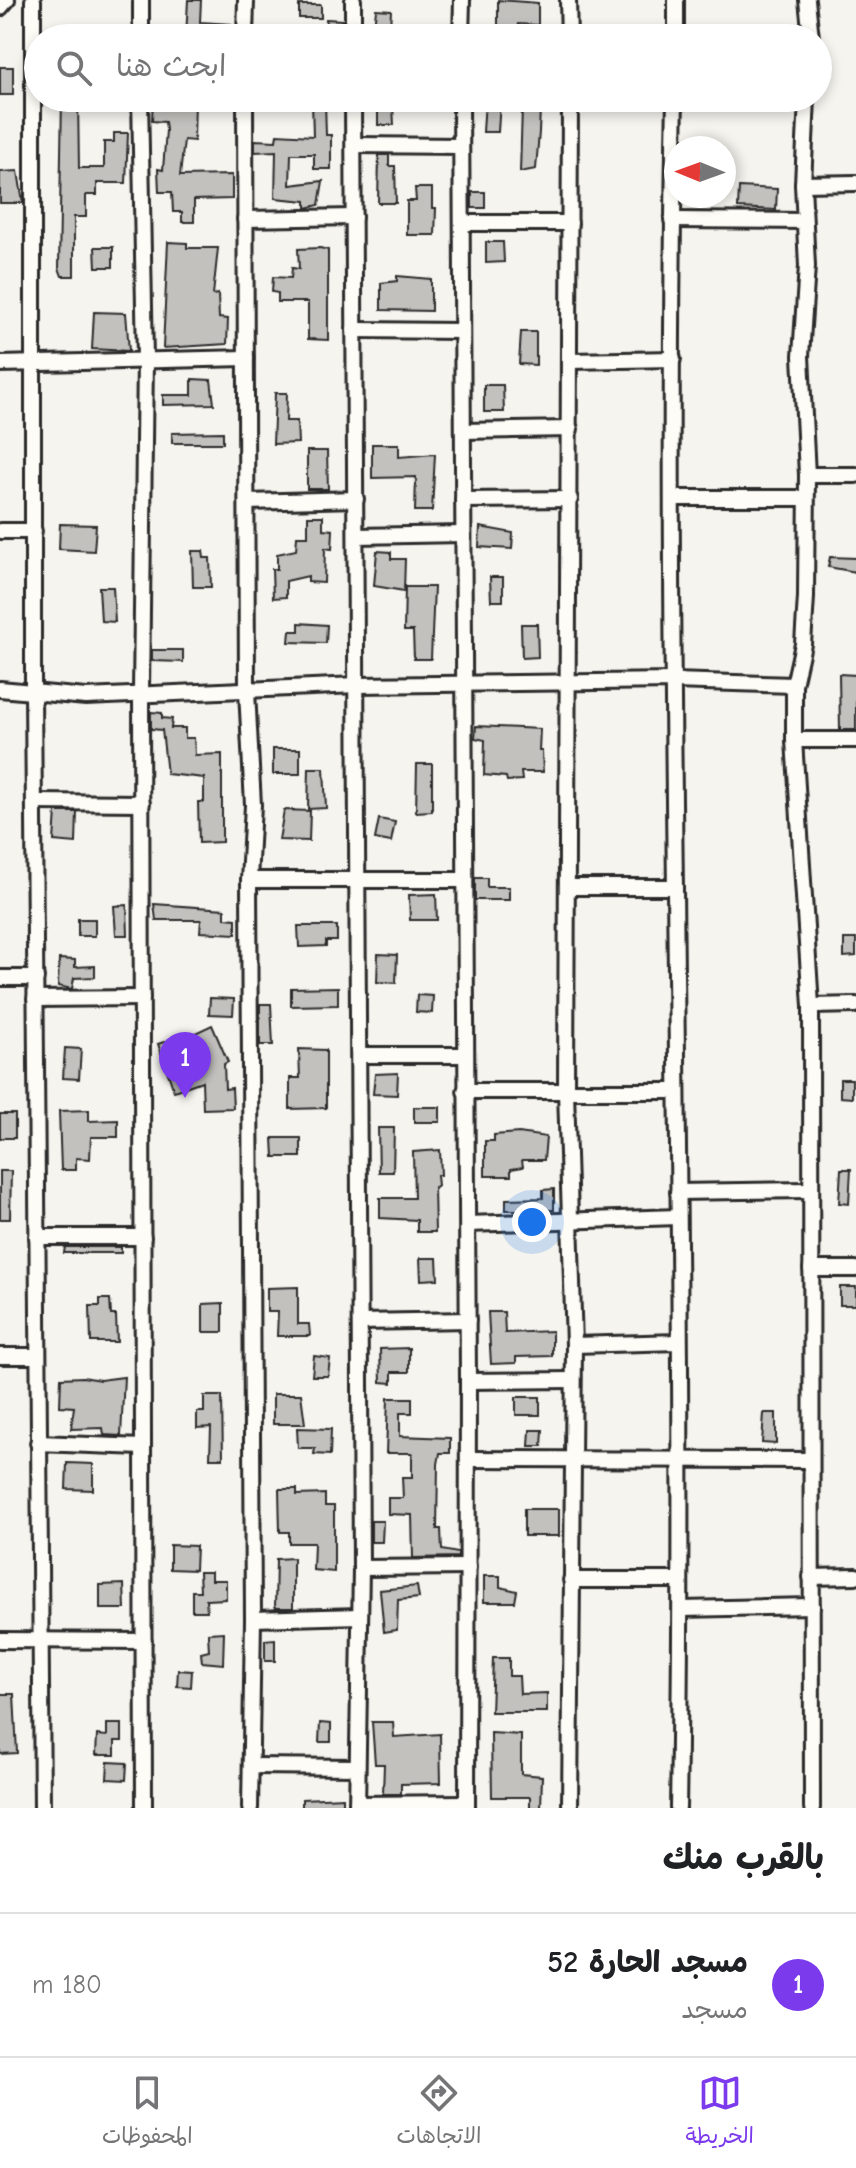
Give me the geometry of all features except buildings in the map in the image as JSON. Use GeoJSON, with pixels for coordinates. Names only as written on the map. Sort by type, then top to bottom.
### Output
{"type":"FeatureCollection","features":[{"type":"Feature","properties":{"kind":"street"},"geometry":{"type":"LineString","coordinates":[[0,8],[7,0]]}},
{"type":"Feature","properties":{"kind":"street"},"geometry":{"type":"LineString","coordinates":[[33,0],[33,24]]}},
{"type":"Feature","properties":{"kind":"street"},"geometry":{"type":"LineString","coordinates":[[141,0],[141,24]]}},
{"type":"Feature","properties":{"kind":"street"},"geometry":{"type":"LineString","coordinates":[[245,24],[246,0]]}},
{"type":"Feature","properties":{"kind":"street"},"geometry":{"type":"LineString","coordinates":[[353,0],[353,24]]}},
{"type":"Feature","properties":{"kind":"street"},"geometry":{"type":"LineString","coordinates":[[461,24],[462,0]]}},
{"type":"Feature","properties":{"kind":"street"},"geometry":{"type":"LineString","coordinates":[[568,0],[569,24]]}},
{"type":"Feature","properties":{"kind":"street"},"geometry":{"type":"LineString","coordinates":[[676,0],[676,24]]}},
{"type":"Feature","properties":{"kind":"street"},"geometry":{"type":"LineString","coordinates":[[807,0],[810,24]]}},
{"type":"Feature","properties":{"kind":"street"},"geometry":{"type":"LineString","coordinates":[[33,112],[33,692],[42,1808]]}},
{"type":"Feature","properties":{"kind":"street"},"geometry":{"type":"LineString","coordinates":[[140,112],[145,359],[141,693],[144,1808]]}},
{"type":"Feature","properties":{"kind":"street"},"geometry":{"type":"LineString","coordinates":[[245,112],[247,691],[253,805],[249,880],[253,1619],[250,1808]]}},
{"type":"Feature","properties":{"kind":"street"},"geometry":{"type":"LineString","coordinates":[[353,112],[361,1568],[357,1806],[467,1805],[468,1224],[461,112]]}},
{"type":"Feature","properties":{"kind":"street"},"geometry":{"type":"LineString","coordinates":[[570,112],[566,1091],[574,1345],[570,1808]]}},
{"type":"Feature","properties":{"kind":"street"},"geometry":{"type":"LineString","coordinates":[[675,112],[673,498],[682,1609],[678,1808]]}},
{"type":"Feature","properties":{"kind":"street"},"geometry":{"type":"LineString","coordinates":[[806,112],[803,184],[807,266],[801,356],[807,475],[803,644],[794,685],[794,740],[811,1006],[812,1808]]}},
{"type":"Feature","properties":{"kind":"street"},"geometry":{"type":"LineString","coordinates":[[354,145],[461,146]]}},
{"type":"Feature","properties":{"kind":"street"},"geometry":{"type":"LineString","coordinates":[[803,184],[856,183]]}},
{"type":"Feature","properties":{"kind":"street"},"geometry":{"type":"LineString","coordinates":[[245,219],[354,217]]}},
{"type":"Feature","properties":{"kind":"street"},"geometry":{"type":"LineString","coordinates":[[672,220],[804,221]]}},
{"type":"Feature","properties":{"kind":"street"},"geometry":{"type":"LineString","coordinates":[[463,223],[570,223]]}},
{"type":"Feature","properties":{"kind":"street"},"geometry":{"type":"LineString","coordinates":[[354,330],[461,331]]}},
{"type":"Feature","properties":{"kind":"street"},"geometry":{"type":"LineString","coordinates":[[0,364],[246,358]]}},
{"type":"Feature","properties":{"kind":"street"},"geometry":{"type":"LineString","coordinates":[[570,361],[673,359]]}},
{"type":"Feature","properties":{"kind":"street"},"geometry":{"type":"LineString","coordinates":[[463,431],[570,429]]}},
{"type":"Feature","properties":{"kind":"street"},"geometry":{"type":"LineString","coordinates":[[807,475],[856,475]]}},
{"type":"Feature","properties":{"kind":"street"},"geometry":{"type":"LineString","coordinates":[[673,498],[806,498]]}},
{"type":"Feature","properties":{"kind":"street"},"geometry":{"type":"LineString","coordinates":[[247,502],[356,499]]}},
{"type":"Feature","properties":{"kind":"street"},"geometry":{"type":"LineString","coordinates":[[463,500],[570,499]]}},
{"type":"Feature","properties":{"kind":"street"},"geometry":{"type":"LineString","coordinates":[[0,531],[34,531]]}},
{"type":"Feature","properties":{"kind":"street"},"geometry":{"type":"LineString","coordinates":[[356,536],[463,534]]}},
{"type":"Feature","properties":{"kind":"street"},"geometry":{"type":"LineString","coordinates":[[0,689],[86,697],[357,685],[674,681],[794,685]]}},
{"type":"Feature","properties":{"kind":"street"},"geometry":{"type":"LineString","coordinates":[[794,740],[856,740]]}},
{"type":"Feature","properties":{"kind":"street"},"geometry":{"type":"LineString","coordinates":[[34,802],[142,803]]}},
{"type":"Feature","properties":{"kind":"street"},"geometry":{"type":"LineString","coordinates":[[249,880],[356,883],[465,880]]}},
{"type":"Feature","properties":{"kind":"street"},"geometry":{"type":"LineString","coordinates":[[568,887],[675,887]]}},
{"type":"Feature","properties":{"kind":"street"},"geometry":{"type":"LineString","coordinates":[[0,978],[36,978]]}},
{"type":"Feature","properties":{"kind":"street"},"geometry":{"type":"LineString","coordinates":[[35,999],[142,998]]}},
{"type":"Feature","properties":{"kind":"street"},"geometry":{"type":"LineString","coordinates":[[811,1006],[856,1005]]}},
{"type":"Feature","properties":{"kind":"street"},"geometry":{"type":"LineString","coordinates":[[359,1055],[466,1055]]}},
{"type":"Feature","properties":{"kind":"street"},"geometry":{"type":"LineString","coordinates":[[465,1091],[676,1091]]}},
{"type":"Feature","properties":{"kind":"street"},"geometry":{"type":"LineString","coordinates":[[678,1192],[811,1190]]}},
{"type":"Feature","properties":{"kind":"street"},"geometry":{"type":"LineString","coordinates":[[468,1224],[678,1217]]}},
{"type":"Feature","properties":{"kind":"street"},"geometry":{"type":"LineString","coordinates":[[37,1237],[143,1237]]}},
{"type":"Feature","properties":{"kind":"street"},"geometry":{"type":"LineString","coordinates":[[811,1269],[856,1269]]}},
{"type":"Feature","properties":{"kind":"street"},"geometry":{"type":"LineString","coordinates":[[360,1322],[468,1320]]}},
{"type":"Feature","properties":{"kind":"street"},"geometry":{"type":"LineString","coordinates":[[574,1345],[679,1342]]}},
{"type":"Feature","properties":{"kind":"street"},"geometry":{"type":"LineString","coordinates":[[0,1356],[38,1356]]}},
{"type":"Feature","properties":{"kind":"street"},"geometry":{"type":"LineString","coordinates":[[468,1381],[573,1380]]}},
{"type":"Feature","properties":{"kind":"street"},"geometry":{"type":"LineString","coordinates":[[38,1443],[143,1447]]}},
{"type":"Feature","properties":{"kind":"street"},"geometry":{"type":"LineString","coordinates":[[468,1459],[811,1460]]}},
{"type":"Feature","properties":{"kind":"street"},"geometry":{"type":"LineString","coordinates":[[361,1568],[468,1567]]}},
{"type":"Feature","properties":{"kind":"street"},"geometry":{"type":"LineString","coordinates":[[811,1577],[856,1576]]}},
{"type":"Feature","properties":{"kind":"street"},"geometry":{"type":"LineString","coordinates":[[571,1580],[680,1580]]}},
{"type":"Feature","properties":{"kind":"street"},"geometry":{"type":"LineString","coordinates":[[682,1609],[812,1606]]}},
{"type":"Feature","properties":{"kind":"street"},"geometry":{"type":"LineString","coordinates":[[253,1619],[360,1616]]}},
{"type":"Feature","properties":{"kind":"street"},"geometry":{"type":"LineString","coordinates":[[0,1640],[144,1641]]}},
{"type":"Feature","properties":{"kind":"street"},"geometry":{"type":"LineString","coordinates":[[251,1766],[357,1767]]}},
{"type":"Feature","properties":{"kind":"place","name":"مسجد الحارة 52"},"geometry":{"type":"Point","coordinates":[185,1098]}}]}
